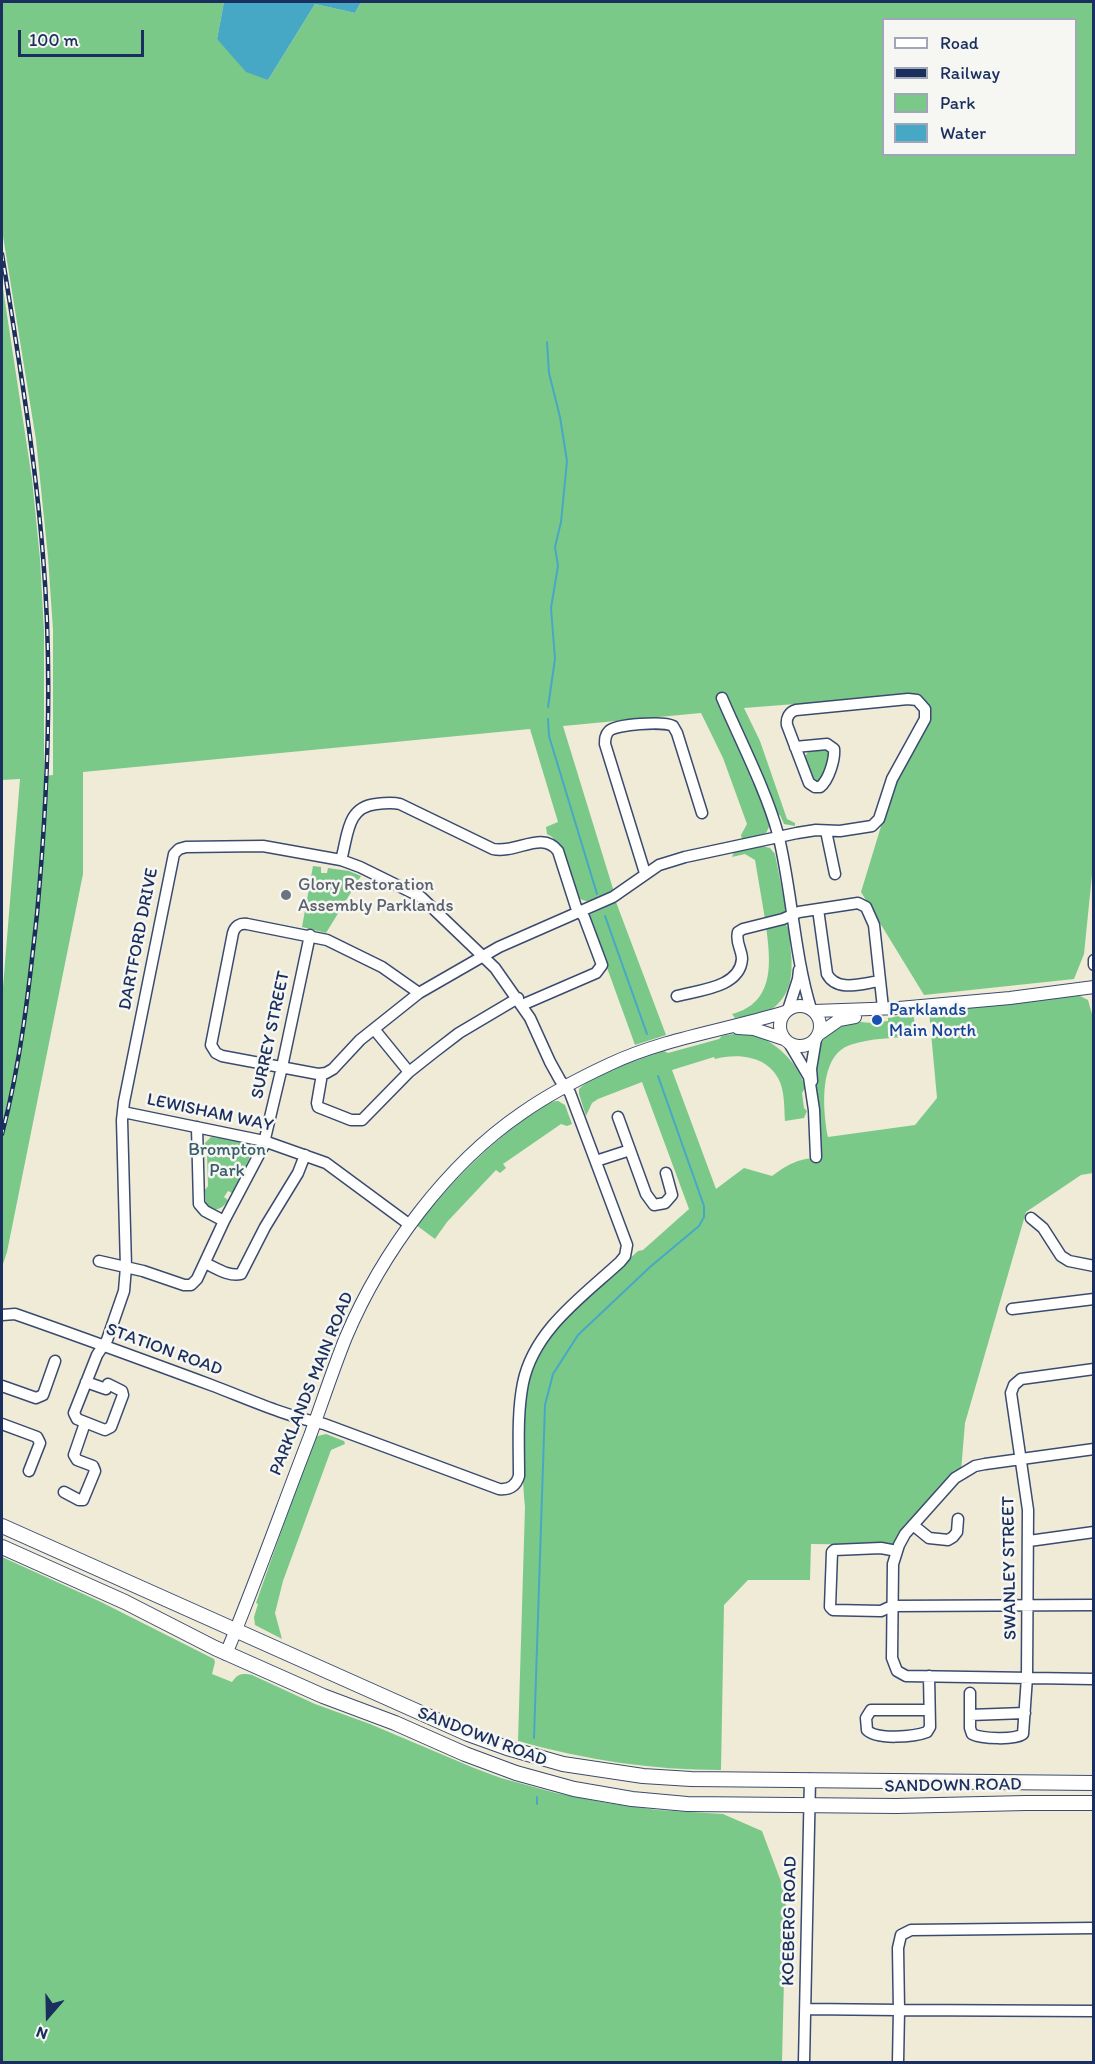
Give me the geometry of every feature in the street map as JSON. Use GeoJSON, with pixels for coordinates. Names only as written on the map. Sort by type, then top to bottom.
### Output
{"type":"FeatureCollection","features":[{"type":"Feature","properties":{"kind":"main road","name":"SANDOWN ROAD"},"geometry":{"type":"LineString","coordinates":[[2,1526],[468,1734],[543,1759],[592,1770],[691,1779],[1094,1783]]}},
{"type":"Feature","properties":{"kind":"main road","name":"SANDOWN ROAD"},"geometry":{"type":"LineString","coordinates":[[2,1547],[124,1602],[226,1654],[323,1696],[516,1773],[574,1789],[632,1799],[687,1804],[808,1806],[1094,1803]]}},
{"type":"Feature","properties":{"kind":"street"},"geometry":{"type":"LineString","coordinates":[[722,698],[773,817],[812,1010],[820,1022],[811,1069],[816,1157]]}},
{"type":"Feature","properties":{"kind":"street"},"geometry":{"type":"LineString","coordinates":[[419,993],[382,967],[327,940],[244,924],[238,926],[232,933],[211,1042],[212,1048],[222,1056],[322,1074],[333,1069],[374,1029],[419,993],[499,947],[613,897],[658,865],[778,836],[816,830],[865,828],[877,822],[892,779],[925,719],[925,709],[917,700],[908,699],[796,710],[788,715],[786,722],[795,747],[809,783],[815,787],[823,785],[835,754],[832,746],[827,744],[795,747]]}},
{"type":"Feature","properties":{"kind":"street"},"geometry":{"type":"LineString","coordinates":[[645,873],[605,744],[605,737],[609,731],[617,727],[651,724],[666,723],[673,726],[702,813]]}},
{"type":"Feature","properties":{"kind":"street"},"geometry":{"type":"LineString","coordinates":[[322,1074],[318,1107],[357,1121],[362,1120],[409,1072],[459,1033],[520,1001],[600,970],[602,962],[584,917],[576,907],[558,851],[553,845],[542,841],[507,850],[493,849],[397,803],[369,805],[356,812],[341,860]]}},
{"type":"Feature","properties":{"kind":"street"},"geometry":{"type":"LineString","coordinates":[[826,831],[835,874]]}},
{"type":"Feature","properties":{"kind":"street","name":"DARTFORD DRIVE"},"geometry":{"type":"LineString","coordinates":[[86,1423],[74,1415],[85,1382],[97,1354],[107,1340],[122,1301],[126,1267],[123,1112],[171,862],[177,852],[186,847],[263,846],[341,860],[421,897],[495,968],[520,1001],[537,1030],[550,1062],[570,1093],[627,1245],[627,1251],[620,1262],[552,1326],[531,1359],[521,1396],[519,1476],[515,1484],[509,1488],[499,1489],[416,1458]]}},
{"type":"Feature","properties":{"kind":"street"},"geometry":{"type":"LineString","coordinates":[[677,996],[724,983],[735,977],[742,958],[736,937],[738,932],[818,909],[858,903],[866,907],[874,925],[883,1008]]}},
{"type":"Feature","properties":{"kind":"street"},"geometry":{"type":"LineString","coordinates":[[818,909],[827,974],[830,980],[845,986],[880,981]]}},
{"type":"Feature","properties":{"kind":"street","name":"SURREY STREET"},"geometry":{"type":"LineString","coordinates":[[126,1267],[188,1285],[196,1281],[224,1221],[258,1158],[264,1141],[310,936]]}},
{"type":"Feature","properties":{"kind":"street"},"geometry":{"type":"LineString","coordinates":[[798,948],[798,979],[779,1025],[809,1077],[813,1096]]}},
{"type":"Feature","properties":{"kind":"street"},"geometry":{"type":"LineString","coordinates":[[1094,960],[1094,965]]}},
{"type":"Feature","properties":{"kind":"street"},"geometry":{"type":"LineString","coordinates":[[786,1011],[802,1006],[812,1010],[899,1008],[1010,998],[1094,987]]}},
{"type":"Feature","properties":{"kind":"street"},"geometry":{"type":"LineString","coordinates":[[787,1041],[803,1046],[839,1020],[899,1008]]}},
{"type":"Feature","properties":{"kind":"street","name":"PARKLANDS MAIN ROAD"},"geometry":{"type":"LineString","coordinates":[[226,1654],[346,1337],[381,1268],[435,1193],[490,1138],[522,1113],[610,1064],[704,1032],[786,1011]]}},
{"type":"Feature","properties":{"kind":"street","name":"PARKLANDS MAIN ROAD"},"geometry":{"type":"LineString","coordinates":[[704,1032],[741,1027],[766,1032],[787,1041]]}},
{"type":"Feature","properties":{"kind":"street"},"geometry":{"type":"LineString","coordinates":[[374,1029],[409,1072]]}},
{"type":"Feature","properties":{"kind":"street","name":"LEWISHAM WAY"},"geometry":{"type":"LineString","coordinates":[[123,1112],[264,1141],[326,1163],[410,1225]]}},
{"type":"Feature","properties":{"kind":"street"},"geometry":{"type":"LineString","coordinates":[[618,1117],[646,1194],[654,1205],[665,1203],[672,1195],[666,1173]]}},
{"type":"Feature","properties":{"kind":"street"},"geometry":{"type":"LineString","coordinates":[[197,1127],[199,1204],[205,1211],[224,1221]]}},
{"type":"Feature","properties":{"kind":"street"},"geometry":{"type":"LineString","coordinates":[[596,1161],[630,1150]]}},
{"type":"Feature","properties":{"kind":"street"},"geometry":{"type":"LineString","coordinates":[[205,1263],[228,1274],[241,1274],[265,1227],[298,1173],[305,1155]]}},
{"type":"Feature","properties":{"kind":"street"},"geometry":{"type":"LineString","coordinates":[[1030,1218],[1043,1228],[1061,1256],[1069,1261],[1094,1266]]}},
{"type":"Feature","properties":{"kind":"street"},"geometry":{"type":"LineString","coordinates":[[99,1261],[126,1267]]}},
{"type":"Feature","properties":{"kind":"street"},"geometry":{"type":"LineString","coordinates":[[1012,1309],[1094,1299]]}},
{"type":"Feature","properties":{"kind":"street","name":"STATION ROAD"},"geometry":{"type":"LineString","coordinates":[[2,1315],[15,1314],[302,1419],[416,1458]]}},
{"type":"Feature","properties":{"kind":"street"},"geometry":{"type":"LineString","coordinates":[[2,1386],[40,1398],[55,1361]]}},
{"type":"Feature","properties":{"kind":"street","name":"SWANLEY STREET"},"geometry":{"type":"LineString","coordinates":[[970,1715],[971,1731],[975,1736],[1016,1737],[1021,1736],[1025,1730],[1028,1510],[1011,1393],[1014,1385],[1021,1379],[1094,1369]]}},
{"type":"Feature","properties":{"kind":"street"},"geometry":{"type":"LineString","coordinates":[[64,1492],[83,1500],[95,1471],[93,1466],[77,1460],[74,1455],[86,1423],[105,1430],[110,1428],[123,1395],[119,1388],[108,1384],[106,1389],[86,1382]]}},
{"type":"Feature","properties":{"kind":"street"},"geometry":{"type":"LineString","coordinates":[[2,1424],[37,1437],[39,1440],[40,1443],[29,1471]]}},
{"type":"Feature","properties":{"kind":"street"},"geometry":{"type":"LineString","coordinates":[[1094,1449],[975,1466],[956,1478],[905,1534],[893,1564],[892,1606],[893,1665],[904,1675],[1094,1679]]}},
{"type":"Feature","properties":{"kind":"street"},"geometry":{"type":"LineString","coordinates":[[913,1525],[928,1538],[948,1540],[957,1532],[958,1519]]}},
{"type":"Feature","properties":{"kind":"street"},"geometry":{"type":"LineString","coordinates":[[1029,1541],[1094,1532]]}},
{"type":"Feature","properties":{"kind":"street"},"geometry":{"type":"LineString","coordinates":[[897,1551],[881,1548],[834,1550],[832,1552],[830,1607],[833,1610],[881,1611],[892,1606],[1094,1605]]}},
{"type":"Feature","properties":{"kind":"street"},"geometry":{"type":"LineString","coordinates":[[929,1676],[930,1710],[930,1726],[924,1734],[875,1736],[867,1730],[866,1718],[871,1710],[930,1710]]}},
{"type":"Feature","properties":{"kind":"street"},"geometry":{"type":"LineString","coordinates":[[970,1693],[970,1715],[1025,1713]]}},
{"type":"Feature","properties":{"kind":"street","name":"KOEBERG ROAD"},"geometry":{"type":"LineString","coordinates":[[804,2062],[810,1779]]}},
{"type":"Feature","properties":{"kind":"street"},"geometry":{"type":"LineString","coordinates":[[898,2062],[898,1948],[901,1935],[911,1930],[1094,1928]]}},
{"type":"Feature","properties":{"kind":"street"},"geometry":{"type":"LineString","coordinates":[[806,2009],[1094,2011]]}},
{"type":"Feature","properties":{"kind":"green space"},"geometry":{"type":"Polygon","coordinates":[[[2,2],[224,2],[217,39],[268,80],[315,4],[355,13],[361,2],[1093,2],[1094,855],[1084,954],[1074,979],[924,995],[861,892],[896,777],[929,707],[924,700],[914,695],[744,708],[760,741],[787,819],[795,823],[795,826],[784,824],[780,815],[769,818],[766,833],[742,840],[741,835],[747,824],[723,758],[701,713],[563,726],[614,892],[591,901],[578,897],[563,852],[559,844],[547,834],[546,827],[558,822],[530,729],[83,772],[83,874],[7,1252],[2,1267],[2,999],[20,779],[2,780],[2,282],[32,479],[40,559],[44,631],[44,776],[53,775],[53,630],[36,440],[2,230],[2,2]]]}},
{"type":"Feature","properties":{"kind":"green space"},"geometry":{"type":"Polygon","coordinates":[[[809,751],[828,751],[829,755],[821,779],[817,781],[812,777],[805,756],[809,751]]]}},
{"type":"Feature","properties":{"kind":"green space"},"geometry":{"type":"Polygon","coordinates":[[[762,846],[770,848],[775,854],[786,910],[785,913],[765,919],[755,860],[745,854],[732,857],[734,852],[762,846]]]}},
{"type":"Feature","properties":{"kind":"green space"},"geometry":{"type":"Polygon","coordinates":[[[313,866],[321,867],[321,873],[327,873],[328,868],[349,871],[361,876],[326,933],[302,927],[313,866]]]}},
{"type":"Feature","properties":{"kind":"green space"},"geometry":{"type":"Polygon","coordinates":[[[616,902],[666,1035],[635,1045],[589,918],[589,915],[616,902]]]}},
{"type":"Feature","properties":{"kind":"green space"},"geometry":{"type":"Polygon","coordinates":[[[783,923],[790,932],[792,962],[785,995],[768,1011],[735,1018],[732,1014],[746,1009],[756,1001],[767,980],[769,954],[766,927],[783,923]]]}},
{"type":"Feature","properties":{"kind":"green space"},"geometry":{"type":"Polygon","coordinates":[[[1078,995],[1088,1000],[1094,1021],[1093,1173],[1081,1175],[1026,1212],[965,1423],[961,1471],[894,1545],[811,1544],[810,1580],[748,1580],[724,1605],[721,1770],[619,1763],[568,1754],[518,1741],[525,1507],[522,1447],[525,1405],[534,1366],[549,1335],[560,1323],[638,1251],[643,1250],[689,1209],[642,1082],[598,1099],[592,1103],[586,1116],[579,1089],[596,1077],[632,1062],[664,1051],[668,1053],[719,1039],[725,1035],[750,1034],[777,1047],[792,1062],[802,1079],[805,1088],[802,1093],[804,1108],[807,1111],[804,1118],[785,1121],[784,1099],[778,1078],[766,1065],[751,1058],[733,1056],[715,1059],[714,1057],[672,1070],[716,1189],[744,1168],[772,1176],[794,1162],[820,1157],[817,1059],[825,1037],[834,1029],[851,1022],[878,1023],[888,1021],[888,1018],[911,1014],[914,1018],[916,1036],[866,1041],[850,1045],[832,1060],[825,1085],[824,1099],[828,1137],[915,1125],[937,1098],[929,1011],[1078,995]]]}},
{"type":"Feature","properties":{"kind":"green space"},"geometry":{"type":"Polygon","coordinates":[[[558,1101],[565,1105],[572,1124],[567,1126],[561,1124],[503,1164],[506,1168],[500,1173],[496,1170],[447,1222],[435,1239],[416,1225],[485,1151],[542,1107],[558,1101]]]}},
{"type":"Feature","properties":{"kind":"green space","name":"Brompton Park"},"geometry":{"type":"Polygon","coordinates":[[[211,1137],[241,1142],[250,1148],[252,1153],[232,1193],[228,1191],[224,1197],[228,1200],[218,1209],[206,1203],[207,1154],[204,1150],[205,1143],[211,1137]]]}},
{"type":"Feature","properties":{"kind":"green space"},"geometry":{"type":"Polygon","coordinates":[[[326,1434],[344,1441],[345,1444],[331,1450],[283,1581],[275,1613],[282,1639],[255,1625],[254,1617],[258,1604],[256,1603],[313,1441],[318,1436],[326,1434]]]}},
{"type":"Feature","properties":{"kind":"green space"},"geometry":{"type":"Polygon","coordinates":[[[2,1557],[101,1602],[214,1659],[212,1674],[232,1682],[240,1675],[252,1675],[315,1704],[501,1778],[556,1793],[607,1803],[658,1810],[723,1814],[762,1831],[786,1895],[782,2062],[2,2062],[2,1557]]]}},
{"type":"Feature","properties":{"kind":"water"},"geometry":{"type":"Polygon","coordinates":[[[224,2],[361,2],[355,13],[315,4],[268,80],[246,72],[217,39],[224,2]]]}},
{"type":"Feature","properties":{"kind":"waterway"},"geometry":{"type":"LineString","coordinates":[[547,342],[549,373],[560,417],[567,461],[561,522],[555,547],[558,566],[551,608],[555,659],[548,707]]}},
{"type":"Feature","properties":{"kind":"waterway"},"geometry":{"type":"LineString","coordinates":[[548,719],[549,736],[597,894]]}},
{"type":"Feature","properties":{"kind":"waterway"},"geometry":{"type":"LineString","coordinates":[[605,916],[647,1034]]}},
{"type":"Feature","properties":{"kind":"waterway"},"geometry":{"type":"LineString","coordinates":[[534,1738],[545,1405],[553,1374],[578,1335],[650,1267],[699,1226],[704,1217],[704,1206],[658,1076]]}},
{"type":"Feature","properties":{"kind":"waterway"},"geometry":{"type":"LineString","coordinates":[[537,1797],[537,1804]]}},
{"type":"Feature","properties":{"kind":"railway"},"geometry":{"type":"LineString","coordinates":[[2,254],[26,405],[40,518],[48,645],[48,735],[37,914],[19,1052],[2,1134]]}},
{"type":"Feature","properties":{"kind":"place","name":"Glory Restoration Assembly Parklands"},"geometry":{"type":"Point","coordinates":[286,895]}},
{"type":"Feature","properties":{"kind":"place","name":"Parklands Main North"},"geometry":{"type":"Point","coordinates":[877,1020]}}]}
